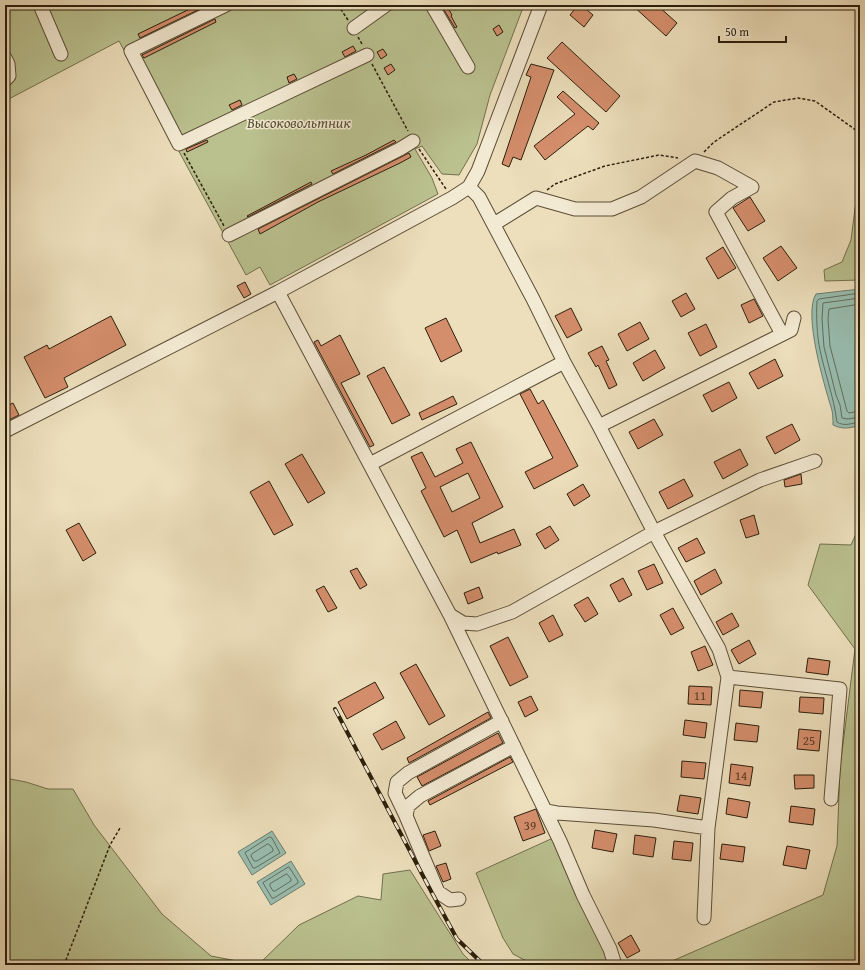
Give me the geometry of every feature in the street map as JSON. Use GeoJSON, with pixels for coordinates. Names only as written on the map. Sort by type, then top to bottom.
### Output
{"type":"FeatureCollection","features":[{"type":"Feature","properties":{"kind":"street"},"geometry":{"type":"LineString","coordinates":[[40,5],[61,54]]}},
{"type":"Feature","properties":{"kind":"street"},"geometry":{"type":"LineString","coordinates":[[226,5],[131,51],[179,144],[367,55]]}},
{"type":"Feature","properties":{"kind":"street"},"geometry":{"type":"LineString","coordinates":[[354,28],[386,5]]}},
{"type":"Feature","properties":{"kind":"street"},"geometry":{"type":"LineString","coordinates":[[432,5],[468,68]]}},
{"type":"Feature","properties":{"kind":"street"},"geometry":{"type":"LineString","coordinates":[[5,431],[278,292],[452,198],[469,187],[478,171],[541,5]]}},
{"type":"Feature","properties":{"kind":"street"},"geometry":{"type":"LineString","coordinates":[[5,58],[8,64],[9,76],[5,80]]}},
{"type":"Feature","properties":{"kind":"street"},"geometry":{"type":"LineString","coordinates":[[229,235],[373,163],[413,141]]}},
{"type":"Feature","properties":{"kind":"street"},"geometry":{"type":"LineString","coordinates":[[494,224],[536,198],[575,209],[612,209],[641,197],[695,161],[718,168],[752,187],[732,198],[716,212],[782,334]]}},
{"type":"Feature","properties":{"kind":"street"},"geometry":{"type":"LineString","coordinates":[[469,187],[479,197],[494,224],[533,298],[564,362],[600,426],[654,532],[719,649],[728,676],[708,828],[704,918]]}},
{"type":"Feature","properties":{"kind":"street"},"geometry":{"type":"LineString","coordinates":[[278,292],[450,615],[546,811],[610,949],[615,965]]}},
{"type":"Feature","properties":{"kind":"street"},"geometry":{"type":"LineString","coordinates":[[600,426],[791,330],[794,318]]}},
{"type":"Feature","properties":{"kind":"street"},"geometry":{"type":"LineString","coordinates":[[370,464],[564,362]]}},
{"type":"Feature","properties":{"kind":"street"},"geometry":{"type":"LineString","coordinates":[[450,615],[463,623],[477,624],[512,612],[654,532],[760,480],[815,461]]}},
{"type":"Feature","properties":{"kind":"street"},"geometry":{"type":"LineString","coordinates":[[728,676],[840,689],[830,799]]}},
{"type":"Feature","properties":{"kind":"street"},"geometry":{"type":"LineString","coordinates":[[459,899],[450,900],[438,892],[395,793],[397,782],[408,773],[502,721]]}},
{"type":"Feature","properties":{"kind":"street"},"geometry":{"type":"LineString","coordinates":[[406,816],[408,806],[420,796],[514,746]]}},
{"type":"Feature","properties":{"kind":"street"},"geometry":{"type":"LineString","coordinates":[[546,811],[654,820],[708,828]]}},
{"type":"Feature","properties":{"kind":"path"},"geometry":{"type":"LineString","coordinates":[[338,5],[354,28],[413,141],[452,198]]}},
{"type":"Feature","properties":{"kind":"path"},"geometry":{"type":"LineString","coordinates":[[536,198],[555,184],[605,166],[659,155],[695,161],[714,142],[774,102],[798,98],[815,101],[860,133]]}},
{"type":"Feature","properties":{"kind":"path"},"geometry":{"type":"LineString","coordinates":[[179,144],[229,235]]}},
{"type":"Feature","properties":{"kind":"path"},"geometry":{"type":"LineString","coordinates":[[64,965],[110,845],[120,828]]}},
{"type":"Feature","properties":{"kind":"green space","name":"Высоковольтник"},"geometry":{"type":"Polygon","coordinates":[[[5,5],[524,5],[490,95],[477,144],[459,175],[442,174],[422,146],[415,149],[432,178],[438,194],[270,285],[260,267],[246,275],[119,41],[5,101],[5,5]]]}},
{"type":"Feature","properties":{"kind":"green space"},"geometry":{"type":"Polygon","coordinates":[[[860,169],[860,280],[825,281],[824,270],[842,262],[851,240],[860,169]]]}},
{"type":"Feature","properties":{"kind":"green space"},"geometry":{"type":"Polygon","coordinates":[[[860,525],[860,965],[663,965],[823,895],[837,846],[840,768],[855,649],[808,585],[820,544],[851,545],[860,525]]]}},
{"type":"Feature","properties":{"kind":"green space"},"geometry":{"type":"Polygon","coordinates":[[[5,778],[26,782],[48,789],[73,789],[94,825],[162,914],[211,956],[258,965],[5,965],[5,778]]]}},
{"type":"Feature","properties":{"kind":"green space"},"geometry":{"type":"Polygon","coordinates":[[[553,838],[606,949],[610,965],[534,965],[513,954],[503,938],[476,873],[553,838]]]}},
{"type":"Feature","properties":{"kind":"green space"},"geometry":{"type":"Polygon","coordinates":[[[410,870],[463,954],[474,965],[258,965],[299,925],[358,896],[381,900],[383,874],[410,870]]]}},
{"type":"Feature","properties":{"kind":"water"},"geometry":{"type":"Polygon","coordinates":[[[860,289],[860,425],[844,428],[833,425],[832,411],[813,332],[813,304],[816,294],[860,289]]]}},
{"type":"Feature","properties":{"kind":"water"},"geometry":{"type":"Polygon","coordinates":[[[272,831],[286,853],[252,875],[238,852],[272,831]]]}},
{"type":"Feature","properties":{"kind":"water"},"geometry":{"type":"Polygon","coordinates":[[[291,861],[305,884],[271,905],[257,882],[291,861]]]}},
{"type":"Feature","properties":{"kind":"building"},"geometry":{"type":"Polygon","coordinates":[[[198,5],[203,5],[204,7],[140,38],[138,34],[198,5]]]}},
{"type":"Feature","properties":{"kind":"building"},"geometry":{"type":"Polygon","coordinates":[[[578,5],[581,5],[593,15],[584,27],[570,15],[578,5]]]}},
{"type":"Feature","properties":{"kind":"building"},"geometry":{"type":"Polygon","coordinates":[[[632,5],[657,5],[677,23],[666,36],[632,5]]]}},
{"type":"Feature","properties":{"kind":"building"},"geometry":{"type":"Polygon","coordinates":[[[448,8],[457,27],[455,28],[444,10],[448,8]]]}},
{"type":"Feature","properties":{"kind":"building"},"geometry":{"type":"Polygon","coordinates":[[[215,19],[216,22],[144,58],[142,55],[215,19]]]}},
{"type":"Feature","properties":{"kind":"building"},"geometry":{"type":"Polygon","coordinates":[[[499,25],[503,32],[497,36],[493,29],[499,25]]]}},
{"type":"Feature","properties":{"kind":"building"},"geometry":{"type":"Polygon","coordinates":[[[562,42],[620,96],[606,112],[547,58],[562,42]]]}},
{"type":"Feature","properties":{"kind":"building"},"geometry":{"type":"Polygon","coordinates":[[[353,46],[356,51],[345,57],[342,52],[353,46]]]}},
{"type":"Feature","properties":{"kind":"building"},"geometry":{"type":"Polygon","coordinates":[[[383,49],[387,55],[381,59],[377,52],[383,49]]]}},
{"type":"Feature","properties":{"kind":"building"},"geometry":{"type":"Polygon","coordinates":[[[391,64],[395,70],[388,75],[384,68],[391,64]]]}},
{"type":"Feature","properties":{"kind":"building"},"geometry":{"type":"Polygon","coordinates":[[[531,64],[554,70],[521,160],[513,157],[509,167],[502,164],[531,77],[526,75],[531,64]]]}},
{"type":"Feature","properties":{"kind":"building"},"geometry":{"type":"Polygon","coordinates":[[[294,74],[297,79],[289,83],[287,77],[294,74]]]}},
{"type":"Feature","properties":{"kind":"building"},"geometry":{"type":"Polygon","coordinates":[[[563,91],[599,123],[593,130],[588,126],[545,160],[534,146],[575,114],[557,97],[563,91]]]}},
{"type":"Feature","properties":{"kind":"building"},"geometry":{"type":"Polygon","coordinates":[[[240,100],[242,105],[232,110],[229,105],[240,100]]]}},
{"type":"Feature","properties":{"kind":"building"},"geometry":{"type":"Polygon","coordinates":[[[207,140],[208,142],[187,152],[186,149],[207,140]]]}},
{"type":"Feature","properties":{"kind":"building"},"geometry":{"type":"Polygon","coordinates":[[[394,140],[396,142],[333,174],[331,171],[366,155],[394,140]]]}},
{"type":"Feature","properties":{"kind":"building"},"geometry":{"type":"Polygon","coordinates":[[[409,153],[411,157],[400,163],[318,202],[260,234],[258,229],[409,153]]]}},
{"type":"Feature","properties":{"kind":"building"},"geometry":{"type":"Polygon","coordinates":[[[311,182],[312,184],[248,217],[247,216],[311,182]]]}},
{"type":"Feature","properties":{"kind":"building"},"geometry":{"type":"Polygon","coordinates":[[[750,197],[765,221],[748,231],[733,208],[750,197]]]}},
{"type":"Feature","properties":{"kind":"building"},"geometry":{"type":"Polygon","coordinates":[[[781,246],[797,268],[778,281],[763,258],[781,246]]]}},
{"type":"Feature","properties":{"kind":"building"},"geometry":{"type":"Polygon","coordinates":[[[723,247],[736,268],[718,279],[706,258],[723,247]]]}},
{"type":"Feature","properties":{"kind":"building"},"geometry":{"type":"Polygon","coordinates":[[[245,282],[251,294],[244,298],[237,286],[245,282]]]}},
{"type":"Feature","properties":{"kind":"building"},"geometry":{"type":"Polygon","coordinates":[[[686,293],[695,309],[681,317],[672,301],[686,293]]]}},
{"type":"Feature","properties":{"kind":"building"},"geometry":{"type":"Polygon","coordinates":[[[754,299],[763,316],[749,323],[741,305],[754,299]]]}},
{"type":"Feature","properties":{"kind":"building"},"geometry":{"type":"Polygon","coordinates":[[[571,308],[582,330],[567,338],[555,316],[571,308]]]}},
{"type":"Feature","properties":{"kind":"building"},"geometry":{"type":"Polygon","coordinates":[[[111,316],[126,345],[64,378],[68,387],[45,398],[24,357],[47,345],[49,349],[111,316]]]}},
{"type":"Feature","properties":{"kind":"building"},"geometry":{"type":"Polygon","coordinates":[[[446,318],[462,351],[441,362],[425,328],[446,318]]]}},
{"type":"Feature","properties":{"kind":"building"},"geometry":{"type":"Polygon","coordinates":[[[640,322],[649,339],[627,351],[618,334],[640,322]]]}},
{"type":"Feature","properties":{"kind":"building"},"geometry":{"type":"Polygon","coordinates":[[[706,324],[717,347],[700,356],[688,333],[706,324]]]}},
{"type":"Feature","properties":{"kind":"building"},"geometry":{"type":"Polygon","coordinates":[[[340,335],[360,374],[341,383],[374,445],[370,447],[314,342],[318,340],[321,346],[340,335]]]}},
{"type":"Feature","properties":{"kind":"building"},"geometry":{"type":"Polygon","coordinates":[[[602,346],[609,360],[606,361],[617,385],[609,389],[598,365],[596,367],[588,353],[602,346]]]}},
{"type":"Feature","properties":{"kind":"building"},"geometry":{"type":"Polygon","coordinates":[[[655,350],[665,368],[643,381],[633,363],[655,350]]]}},
{"type":"Feature","properties":{"kind":"building"},"geometry":{"type":"Polygon","coordinates":[[[775,359],[783,376],[758,389],[749,373],[775,359]]]}},
{"type":"Feature","properties":{"kind":"building"},"geometry":{"type":"Polygon","coordinates":[[[384,367],[410,415],[392,424],[367,376],[384,367]]]}},
{"type":"Feature","properties":{"kind":"building"},"geometry":{"type":"Polygon","coordinates":[[[729,382],[737,398],[712,412],[703,395],[729,382]]]}},
{"type":"Feature","properties":{"kind":"building"},"geometry":{"type":"Polygon","coordinates":[[[530,389],[538,404],[543,400],[578,466],[534,489],[525,472],[553,458],[520,394],[530,389]]]}},
{"type":"Feature","properties":{"kind":"building"},"geometry":{"type":"Polygon","coordinates":[[[453,396],[457,404],[422,420],[419,413],[453,396]]]}},
{"type":"Feature","properties":{"kind":"building"},"geometry":{"type":"Polygon","coordinates":[[[13,403],[19,415],[5,422],[5,407],[13,403]]]}},
{"type":"Feature","properties":{"kind":"building"},"geometry":{"type":"Polygon","coordinates":[[[654,419],[663,435],[638,449],[629,432],[654,419]]]}},
{"type":"Feature","properties":{"kind":"building"},"geometry":{"type":"Polygon","coordinates":[[[792,424],[800,440],[775,454],[766,437],[792,424]]]}},
{"type":"Feature","properties":{"kind":"building"},"geometry":{"type":"Polygon","coordinates":[[[471,442],[503,507],[472,523],[480,543],[514,529],[521,545],[498,554],[497,552],[471,563],[457,530],[444,537],[421,491],[426,488],[411,457],[422,452],[435,477],[463,463],[456,449],[471,442]],[[468,473],[440,487],[452,512],[480,498],[468,473]]]}},
{"type":"Feature","properties":{"kind":"building"},"geometry":{"type":"Polygon","coordinates":[[[740,449],[748,465],[723,479],[714,462],[740,449]]]}},
{"type":"Feature","properties":{"kind":"building"},"geometry":{"type":"Polygon","coordinates":[[[302,454],[325,493],[308,503],[285,464],[302,454]]]}},
{"type":"Feature","properties":{"kind":"building"},"geometry":{"type":"Polygon","coordinates":[[[801,474],[802,484],[785,487],[784,480],[801,474]]]}},
{"type":"Feature","properties":{"kind":"building"},"geometry":{"type":"Polygon","coordinates":[[[684,479],[693,496],[668,509],[659,492],[684,479]]]}},
{"type":"Feature","properties":{"kind":"building"},"geometry":{"type":"Polygon","coordinates":[[[269,481],[293,525],[274,535],[250,492],[269,481]]]}},
{"type":"Feature","properties":{"kind":"building"},"geometry":{"type":"Polygon","coordinates":[[[583,484],[590,496],[574,506],[567,494],[583,484]]]}},
{"type":"Feature","properties":{"kind":"building"},"geometry":{"type":"Polygon","coordinates":[[[754,515],[759,534],[746,538],[740,520],[754,515]]]}},
{"type":"Feature","properties":{"kind":"building"},"geometry":{"type":"Polygon","coordinates":[[[79,523],[96,553],[83,561],[66,530],[79,523]]]}},
{"type":"Feature","properties":{"kind":"building"},"geometry":{"type":"Polygon","coordinates":[[[550,526],[559,540],[545,549],[536,534],[550,526]]]}},
{"type":"Feature","properties":{"kind":"building"},"geometry":{"type":"Polygon","coordinates":[[[697,538],[705,553],[686,562],[678,548],[697,538]]]}},
{"type":"Feature","properties":{"kind":"building"},"geometry":{"type":"Polygon","coordinates":[[[654,564],[663,583],[647,590],[638,571],[654,564]]]}},
{"type":"Feature","properties":{"kind":"building"},"geometry":{"type":"Polygon","coordinates":[[[357,568],[367,585],[360,589],[350,571],[357,568]]]}},
{"type":"Feature","properties":{"kind":"building"},"geometry":{"type":"Polygon","coordinates":[[[715,569],[722,583],[701,595],[694,581],[715,569]]]}},
{"type":"Feature","properties":{"kind":"building"},"geometry":{"type":"Polygon","coordinates":[[[623,578],[632,595],[619,602],[610,585],[623,578]]]}},
{"type":"Feature","properties":{"kind":"building"},"geometry":{"type":"Polygon","coordinates":[[[324,586],[337,608],[328,612],[316,590],[324,586]]]}},
{"type":"Feature","properties":{"kind":"building"},"geometry":{"type":"Polygon","coordinates":[[[479,587],[483,598],[468,604],[464,593],[479,587]]]}},
{"type":"Feature","properties":{"kind":"building"},"geometry":{"type":"Polygon","coordinates":[[[588,597],[598,614],[585,622],[574,605],[588,597]]]}},
{"type":"Feature","properties":{"kind":"building"},"geometry":{"type":"Polygon","coordinates":[[[673,608],[684,628],[671,635],[660,615],[673,608]]]}},
{"type":"Feature","properties":{"kind":"building"},"geometry":{"type":"Polygon","coordinates":[[[732,613],[739,626],[723,635],[716,622],[732,613]]]}},
{"type":"Feature","properties":{"kind":"building"},"geometry":{"type":"Polygon","coordinates":[[[553,615],[563,635],[549,642],[539,623],[553,615]]]}},
{"type":"Feature","properties":{"kind":"building"},"geometry":{"type":"Polygon","coordinates":[[[508,637],[528,677],[510,686],[490,646],[508,637]]]}},
{"type":"Feature","properties":{"kind":"building"},"geometry":{"type":"Polygon","coordinates":[[[749,640],[756,654],[739,664],[731,650],[749,640]]]}},
{"type":"Feature","properties":{"kind":"building"},"geometry":{"type":"Polygon","coordinates":[[[705,646],[713,665],[698,671],[691,652],[705,646]]]}},
{"type":"Feature","properties":{"kind":"building"},"geometry":{"type":"Polygon","coordinates":[[[808,658],[830,661],[828,675],[806,672],[808,658]]]}},
{"type":"Feature","properties":{"kind":"building"},"geometry":{"type":"Polygon","coordinates":[[[416,664],[445,716],[429,725],[400,673],[416,664]]]}},
{"type":"Feature","properties":{"kind":"building"},"geometry":{"type":"Polygon","coordinates":[[[375,682],[384,698],[347,719],[338,702],[375,682]]]}},
{"type":"Feature","properties":{"kind":"building"},"geometry":{"type":"Polygon","coordinates":[[[689,686],[712,687],[711,705],[688,704],[689,686]]]}},
{"type":"Feature","properties":{"kind":"building"},"geometry":{"type":"Polygon","coordinates":[[[740,690],[763,692],[761,708],[739,706],[740,690]]]}},
{"type":"Feature","properties":{"kind":"building"},"geometry":{"type":"Polygon","coordinates":[[[531,696],[538,710],[525,717],[518,702],[531,696]]]}},
{"type":"Feature","properties":{"kind":"building"},"geometry":{"type":"Polygon","coordinates":[[[800,697],[824,698],[823,714],[799,712],[800,697]]]}},
{"type":"Feature","properties":{"kind":"building"},"geometry":{"type":"Polygon","coordinates":[[[488,712],[491,718],[409,763],[407,758],[488,712]]]}},
{"type":"Feature","properties":{"kind":"building"},"geometry":{"type":"Polygon","coordinates":[[[685,720],[707,723],[705,738],[683,735],[685,720]]]}},
{"type":"Feature","properties":{"kind":"building"},"geometry":{"type":"Polygon","coordinates":[[[396,721],[405,738],[382,750],[373,734],[396,721]]]}},
{"type":"Feature","properties":{"kind":"building"},"geometry":{"type":"Polygon","coordinates":[[[736,723],[759,726],[757,742],[734,740],[736,723]]]}},
{"type":"Feature","properties":{"kind":"building"},"geometry":{"type":"Polygon","coordinates":[[[799,729],[821,731],[819,751],[797,749],[799,729]]]}},
{"type":"Feature","properties":{"kind":"building"},"geometry":{"type":"Polygon","coordinates":[[[498,733],[503,743],[422,786],[417,777],[498,733]]]}},
{"type":"Feature","properties":{"kind":"building"},"geometry":{"type":"Polygon","coordinates":[[[510,757],[513,762],[430,805],[428,801],[510,757]]]}},
{"type":"Feature","properties":{"kind":"building"},"geometry":{"type":"Polygon","coordinates":[[[682,761],[706,763],[704,779],[681,777],[682,761]]]}},
{"type":"Feature","properties":{"kind":"building"},"geometry":{"type":"Polygon","coordinates":[[[731,764],[753,767],[750,786],[729,783],[731,764]]]}},
{"type":"Feature","properties":{"kind":"building"},"geometry":{"type":"Polygon","coordinates":[[[794,775],[814,775],[814,788],[795,789],[794,775]]]}},
{"type":"Feature","properties":{"kind":"building"},"geometry":{"type":"Polygon","coordinates":[[[680,795],[701,798],[698,814],[677,811],[680,795]]]}},
{"type":"Feature","properties":{"kind":"building"},"geometry":{"type":"Polygon","coordinates":[[[728,798],[750,802],[747,818],[726,814],[728,798]]]}},
{"type":"Feature","properties":{"kind":"building"},"geometry":{"type":"Polygon","coordinates":[[[791,806],[815,809],[813,825],[789,822],[791,806]]]}},
{"type":"Feature","properties":{"kind":"building"},"geometry":{"type":"Polygon","coordinates":[[[536,809],[545,833],[523,841],[514,817],[536,809]]]}},
{"type":"Feature","properties":{"kind":"building"},"geometry":{"type":"Polygon","coordinates":[[[595,830],[617,834],[613,852],[592,848],[595,830]]]}},
{"type":"Feature","properties":{"kind":"building"},"geometry":{"type":"Polygon","coordinates":[[[435,831],[441,846],[429,851],[423,835],[435,831]]]}},
{"type":"Feature","properties":{"kind":"building"},"geometry":{"type":"Polygon","coordinates":[[[635,835],[656,838],[653,857],[633,854],[635,835]]]}},
{"type":"Feature","properties":{"kind":"building"},"geometry":{"type":"Polygon","coordinates":[[[674,841],[693,843],[691,861],[672,859],[674,841]]]}},
{"type":"Feature","properties":{"kind":"building"},"geometry":{"type":"Polygon","coordinates":[[[722,844],[745,847],[743,862],[720,859],[722,844]]]}},
{"type":"Feature","properties":{"kind":"building"},"geometry":{"type":"Polygon","coordinates":[[[787,846],[810,850],[806,869],[783,865],[787,846]]]}},
{"type":"Feature","properties":{"kind":"building"},"geometry":{"type":"Polygon","coordinates":[[[446,863],[451,879],[443,882],[436,866],[446,863]]]}},
{"type":"Feature","properties":{"kind":"building"},"geometry":{"type":"Polygon","coordinates":[[[631,935],[640,951],[627,958],[618,943],[631,935]]]}},
{"type":"Feature","properties":{"kind":"railway"},"geometry":{"type":"LineString","coordinates":[[335,709],[457,939],[484,965]]}}]}
